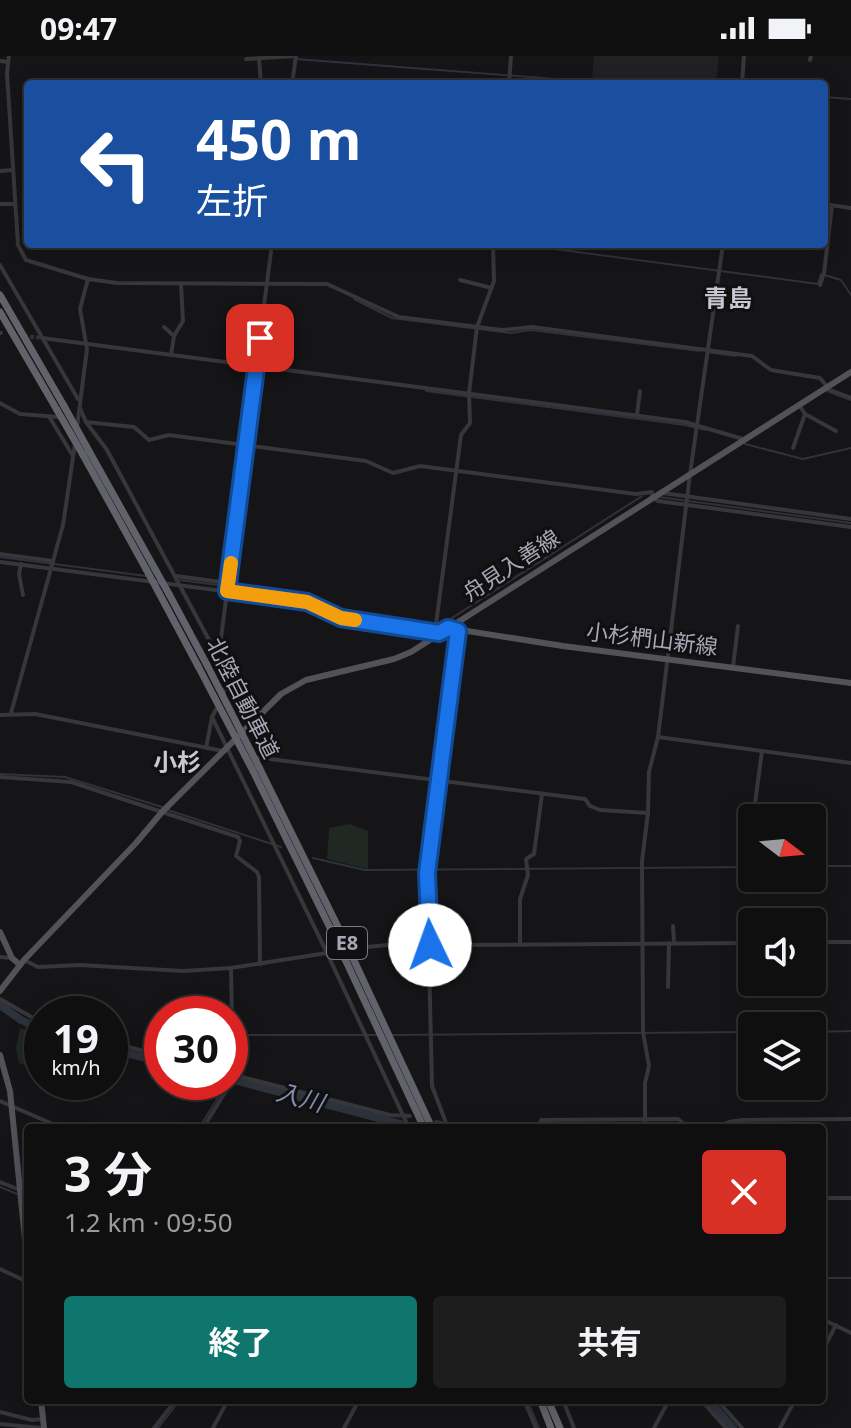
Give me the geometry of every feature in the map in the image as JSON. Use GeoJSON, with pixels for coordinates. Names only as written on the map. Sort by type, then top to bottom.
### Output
{"type":"FeatureCollection","features":[{"type":"Feature","properties":{"kind":"highway","name":"北陸自動車道"},"geometry":{"type":"LineString","coordinates":[[0,294],[9,327],[60,408]]}},
{"type":"Feature","properties":{"kind":"highway","name":"北陸自動車道"},"geometry":{"type":"LineString","coordinates":[[3,312],[155,569],[202,666]]}},
{"type":"Feature","properties":{"kind":"highway","name":"北陸自動車道"},"geometry":{"type":"LineString","coordinates":[[86,453],[159,593],[202,666],[345,941],[430,1124]]}},
{"type":"Feature","properties":{"kind":"highway","name":"北陸自動車道"},"geometry":{"type":"LineString","coordinates":[[256,769],[420,1119],[428,1124]]}},
{"type":"Feature","properties":{"kind":"highway"},"geometry":{"type":"LineString","coordinates":[[542,1404],[551,1428]]}},
{"type":"Feature","properties":{"kind":"highway"},"geometry":{"type":"LineString","coordinates":[[550,1404],[560,1428]]}},
{"type":"Feature","properties":{"kind":"main road","name":"舟見入善線"},"geometry":{"type":"LineString","coordinates":[[0,991],[22,962],[162,812],[272,701],[291,687],[324,675],[394,659],[448,628],[851,372]]}},
{"type":"Feature","properties":{"kind":"main road","name":"小杉椚山新線"},"geometry":{"type":"LineString","coordinates":[[448,628],[851,683]]}},
{"type":"Feature","properties":{"kind":"main road"},"geometry":{"type":"LineString","coordinates":[[0,932],[12,958],[22,962]]}},
{"type":"Feature","properties":{"kind":"main road"},"geometry":{"type":"LineString","coordinates":[[0,1055],[12,1106],[24,1192],[21,1199],[24,1229]]}},
{"type":"Feature","properties":{"kind":"main road"},"geometry":{"type":"LineString","coordinates":[[41,1404],[43,1424]]}},
{"type":"Feature","properties":{"kind":"street"},"geometry":{"type":"LineString","coordinates":[[246,59],[296,56],[293,80]]}},
{"type":"Feature","properties":{"kind":"street"},"geometry":{"type":"LineString","coordinates":[[509,80],[511,56]]}},
{"type":"Feature","properties":{"kind":"street"},"geometry":{"type":"LineString","coordinates":[[742,80],[744,56]]}},
{"type":"Feature","properties":{"kind":"street"},"geometry":{"type":"LineString","coordinates":[[0,61],[9,59],[7,73],[18,245],[26,260],[88,279],[117,283],[327,284],[390,314],[502,330],[532,327],[752,356],[771,370],[820,378],[837,393],[851,398]]}},
{"type":"Feature","properties":{"kind":"street"},"geometry":{"type":"LineString","coordinates":[[259,59],[261,80]]}},
{"type":"Feature","properties":{"kind":"street"},"geometry":{"type":"LineString","coordinates":[[0,171],[13,170]]}},
{"type":"Feature","properties":{"kind":"street"},"geometry":{"type":"LineString","coordinates":[[0,204],[15,204]]}},
{"type":"Feature","properties":{"kind":"street"},"geometry":{"type":"LineString","coordinates":[[828,205],[851,208]]}},
{"type":"Feature","properties":{"kind":"street"},"geometry":{"type":"LineString","coordinates":[[828,240],[832,206]]}},
{"type":"Feature","properties":{"kind":"street"},"geometry":{"type":"LineString","coordinates":[[216,653],[220,646],[272,248]]}},
{"type":"Feature","properties":{"kind":"street"},"geometry":{"type":"LineString","coordinates":[[0,562],[307,602],[341,618],[437,633],[461,435],[470,423],[469,393],[477,327],[495,271],[493,248]]}},
{"type":"Feature","properties":{"kind":"street"},"geometry":{"type":"LineString","coordinates":[[645,1124],[645,1083],[649,1066],[643,1032],[642,861],[649,772],[658,737],[690,474],[722,248]]}},
{"type":"Feature","properties":{"kind":"street"},"geometry":{"type":"LineString","coordinates":[[820,285],[827,248]]}},
{"type":"Feature","properties":{"kind":"street"},"geometry":{"type":"LineString","coordinates":[[0,265],[79,404],[86,422],[107,450],[216,653],[227,688],[212,717],[206,748]]}},
{"type":"Feature","properties":{"kind":"street"},"geometry":{"type":"LineString","coordinates":[[11,713],[66,510],[87,344],[80,309],[88,279]]}},
{"type":"Feature","properties":{"kind":"street"},"geometry":{"type":"LineString","coordinates":[[460,280],[492,288]]}},
{"type":"Feature","properties":{"kind":"street"},"geometry":{"type":"LineString","coordinates":[[171,355],[174,336],[183,321],[181,284]]}},
{"type":"Feature","properties":{"kind":"street"},"geometry":{"type":"LineString","coordinates":[[164,327],[174,336]]}},
{"type":"Feature","properties":{"kind":"street"},"geometry":{"type":"LineString","coordinates":[[42,338],[637,415],[699,425],[745,440]]}},
{"type":"Feature","properties":{"kind":"street"},"geometry":{"type":"LineString","coordinates":[[637,415],[640,391]]}},
{"type":"Feature","properties":{"kind":"street"},"geometry":{"type":"LineString","coordinates":[[0,403],[13,412],[50,418],[56,418],[79,404]]}},
{"type":"Feature","properties":{"kind":"street"},"geometry":{"type":"LineString","coordinates":[[799,405],[805,414],[836,431]]}},
{"type":"Feature","properties":{"kind":"street"},"geometry":{"type":"LineString","coordinates":[[793,448],[805,414]]}},
{"type":"Feature","properties":{"kind":"street"},"geometry":{"type":"LineString","coordinates":[[50,418],[73,456]]}},
{"type":"Feature","properties":{"kind":"street"},"geometry":{"type":"LineString","coordinates":[[86,422],[134,427],[149,440],[169,435],[366,461],[393,473],[420,466],[636,494],[652,492],[652,497],[658,501],[687,501],[851,519]]}},
{"type":"Feature","properties":{"kind":"street"},"geometry":{"type":"LineString","coordinates":[[661,491],[687,501],[851,527]]}},
{"type":"Feature","properties":{"kind":"street"},"geometry":{"type":"LineString","coordinates":[[0,554],[53,561]]}},
{"type":"Feature","properties":{"kind":"street"},"geometry":{"type":"LineString","coordinates":[[21,564],[19,574],[23,595]]}},
{"type":"Feature","properties":{"kind":"street"},"geometry":{"type":"LineString","coordinates":[[176,576],[228,583]]}},
{"type":"Feature","properties":{"kind":"street"},"geometry":{"type":"LineString","coordinates":[[733,667],[738,626]]}},
{"type":"Feature","properties":{"kind":"street"},"geometry":{"type":"LineString","coordinates":[[446,1124],[432,1086],[427,873],[458,631]]}},
{"type":"Feature","properties":{"kind":"street"},"geometry":{"type":"LineString","coordinates":[[0,715],[35,714],[224,749]]}},
{"type":"Feature","properties":{"kind":"street"},"geometry":{"type":"LineString","coordinates":[[212,717],[224,749],[330,952],[408,1124]]}},
{"type":"Feature","properties":{"kind":"street"},"geometry":{"type":"LineString","coordinates":[[658,737],[851,763]]}},
{"type":"Feature","properties":{"kind":"street"},"geometry":{"type":"LineString","coordinates":[[755,804],[762,751]]}},
{"type":"Feature","properties":{"kind":"street"},"geometry":{"type":"LineString","coordinates":[[234,766],[250,757],[260,758],[585,799],[590,806],[600,810],[648,813]]}},
{"type":"Feature","properties":{"kind":"street"},"geometry":{"type":"LineString","coordinates":[[0,777],[71,782],[238,837],[240,841],[236,856],[259,877],[260,964]]}},
{"type":"Feature","properties":{"kind":"street"},"geometry":{"type":"LineString","coordinates":[[520,945],[520,899],[527,880],[526,859],[534,854],[537,845],[542,794]]}},
{"type":"Feature","properties":{"kind":"street"},"geometry":{"type":"LineString","coordinates":[[668,987],[673,926]]}},
{"type":"Feature","properties":{"kind":"street"},"geometry":{"type":"LineString","coordinates":[[826,942],[851,942]]}},
{"type":"Feature","properties":{"kind":"street"},"geometry":{"type":"LineString","coordinates":[[357,948],[396,943],[738,943]]}},
{"type":"Feature","properties":{"kind":"street"},"geometry":{"type":"LineString","coordinates":[[22,962],[51,968],[80,965],[183,971],[231,968],[330,952]]}},
{"type":"Feature","properties":{"kind":"street"},"geometry":{"type":"LineString","coordinates":[[0,957],[12,958]]}},
{"type":"Feature","properties":{"kind":"street"},"geometry":{"type":"LineString","coordinates":[[231,968],[231,996]]}},
{"type":"Feature","properties":{"kind":"street"},"geometry":{"type":"LineString","coordinates":[[0,999],[24,1013]]}},
{"type":"Feature","properties":{"kind":"street"},"geometry":{"type":"LineString","coordinates":[[248,1078],[407,1117]]}},
{"type":"Feature","properties":{"kind":"street"},"geometry":{"type":"LineString","coordinates":[[205,1124],[220,1100]]}},
{"type":"Feature","properties":{"kind":"street"},"geometry":{"type":"LineString","coordinates":[[0,1101],[53,1124]]}},
{"type":"Feature","properties":{"kind":"street"},"geometry":{"type":"LineString","coordinates":[[540,1124],[541,1120],[645,1119],[678,1119],[684,1124]]}},
{"type":"Feature","properties":{"kind":"street"},"geometry":{"type":"LineString","coordinates":[[724,1124],[742,1120],[851,1119]]}},
{"type":"Feature","properties":{"kind":"street"},"geometry":{"type":"LineString","coordinates":[[0,1182],[24,1192]]}},
{"type":"Feature","properties":{"kind":"street"},"geometry":{"type":"LineString","coordinates":[[826,1198],[851,1198]]}},
{"type":"Feature","properties":{"kind":"street"},"geometry":{"type":"LineString","coordinates":[[0,1269],[24,1280]]}},
{"type":"Feature","properties":{"kind":"street"},"geometry":{"type":"LineString","coordinates":[[826,1321],[851,1333]]}},
{"type":"Feature","properties":{"kind":"street"},"geometry":{"type":"LineString","coordinates":[[826,1344],[836,1325]]}},
{"type":"Feature","properties":{"kind":"street"},"geometry":{"type":"LineString","coordinates":[[154,1428],[173,1404]]}},
{"type":"Feature","properties":{"kind":"street"},"geometry":{"type":"LineString","coordinates":[[213,1428],[226,1404]]}},
{"type":"Feature","properties":{"kind":"street"},"geometry":{"type":"LineString","coordinates":[[344,1428],[357,1404]]}},
{"type":"Feature","properties":{"kind":"street"},"geometry":{"type":"LineString","coordinates":[[526,1404],[536,1428]]}},
{"type":"Feature","properties":{"kind":"street"},"geometry":{"type":"LineString","coordinates":[[565,1404],[574,1428]]}},
{"type":"Feature","properties":{"kind":"street"},"geometry":{"type":"LineString","coordinates":[[654,1428],[667,1404]]}},
{"type":"Feature","properties":{"kind":"street"},"geometry":{"type":"LineString","coordinates":[[705,1404],[726,1428]]}},
{"type":"Feature","properties":{"kind":"street"},"geometry":{"type":"LineString","coordinates":[[721,1404],[742,1428]]}},
{"type":"Feature","properties":{"kind":"street"},"geometry":{"type":"LineString","coordinates":[[780,1428],[793,1404]]}},
{"type":"Feature","properties":{"kind":"street"},"geometry":{"type":"LineString","coordinates":[[0,1412],[43,1424]]}},
{"type":"Feature","properties":{"kind":"street"},"geometry":{"type":"LineString","coordinates":[[0,1424],[43,1424]]}},
{"type":"Feature","properties":{"kind":"shaded area"},"geometry":{"type":"Polygon","coordinates":[[[594,56],[719,56],[716,80],[592,80],[594,56]]]}},
{"type":"Feature","properties":{"kind":"shaded area"},"geometry":{"type":"Polygon","coordinates":[[[350,824],[368,831],[368,869],[327,859],[329,828],[350,824]]]}},
{"type":"Feature","properties":{"kind":"shaded area"},"geometry":{"type":"Polygon","coordinates":[[[20,1028],[24,1029],[24,1065],[19,1063],[16,1048],[20,1028]]]}},
{"type":"Feature","properties":{"kind":"waterway"},"geometry":{"type":"LineString","coordinates":[[296,59],[570,80]]}},
{"type":"Feature","properties":{"kind":"waterway"},"geometry":{"type":"LineString","coordinates":[[828,97],[851,99]]}},
{"type":"Feature","properties":{"kind":"waterway"},"geometry":{"type":"LineString","coordinates":[[547,248],[818,284],[821,274],[841,280],[851,295]]}},
{"type":"Feature","properties":{"kind":"waterway"},"geometry":{"type":"LineString","coordinates":[[354,299],[392,318],[511,333],[531,330],[700,351]]}},
{"type":"Feature","properties":{"kind":"waterway"},"geometry":{"type":"LineString","coordinates":[[707,352],[736,356]]}},
{"type":"Feature","properties":{"kind":"waterway"},"geometry":{"type":"LineString","coordinates":[[426,391],[706,430]]}},
{"type":"Feature","properties":{"kind":"waterway"},"geometry":{"type":"LineString","coordinates":[[827,391],[851,400]]}},
{"type":"Feature","properties":{"kind":"waterway"},"geometry":{"type":"LineString","coordinates":[[745,444],[803,459],[851,448]]}},
{"type":"Feature","properties":{"kind":"waterway"},"geometry":{"type":"LineString","coordinates":[[180,580],[310,597],[341,614],[441,625],[642,496]]}},
{"type":"Feature","properties":{"kind":"waterway"},"geometry":{"type":"LineString","coordinates":[[659,497],[851,523]]}},
{"type":"Feature","properties":{"kind":"waterway"},"geometry":{"type":"LineString","coordinates":[[0,557],[146,576]]}},
{"type":"Feature","properties":{"kind":"waterway"},"geometry":{"type":"LineString","coordinates":[[0,774],[65,777],[162,807]]}},
{"type":"Feature","properties":{"kind":"waterway"},"geometry":{"type":"LineString","coordinates":[[168,810],[281,847]]}},
{"type":"Feature","properties":{"kind":"waterway"},"geometry":{"type":"LineString","coordinates":[[313,858],[365,870],[738,867]]}},
{"type":"Feature","properties":{"kind":"waterway"},"geometry":{"type":"LineString","coordinates":[[826,866],[851,866]]}},
{"type":"Feature","properties":{"kind":"waterway","name":"入川"},"geometry":{"type":"LineString","coordinates":[[0,1005],[24,1021]]}},
{"type":"Feature","properties":{"kind":"waterway"},"geometry":{"type":"LineString","coordinates":[[826,1032],[851,1031]]}},
{"type":"Feature","properties":{"kind":"waterway"},"geometry":{"type":"LineString","coordinates":[[391,1035],[738,1032]]}},
{"type":"Feature","properties":{"kind":"waterway"},"geometry":{"type":"LineString","coordinates":[[248,1035],[377,1035]]}},
{"type":"Feature","properties":{"kind":"waterway","name":"入川"},"geometry":{"type":"LineString","coordinates":[[128,1054],[144,1058]]}},
{"type":"Feature","properties":{"kind":"waterway","name":"入川"},"geometry":{"type":"LineString","coordinates":[[248,1084],[401,1124]]}},
{"type":"Feature","properties":{"kind":"waterway"},"geometry":{"type":"LineString","coordinates":[[202,1124],[216,1100]]}},
{"type":"Feature","properties":{"kind":"waterway"},"geometry":{"type":"LineString","coordinates":[[0,1187],[17,1194]]}},
{"type":"Feature","properties":{"kind":"waterway"},"geometry":{"type":"LineString","coordinates":[[826,1278],[851,1278]]}},
{"type":"Feature","properties":{"kind":"waterway"},"geometry":{"type":"LineString","coordinates":[[158,1428],[177,1404]]}},
{"type":"Feature","properties":{"kind":"waterway"},"geometry":{"type":"LineString","coordinates":[[529,1404],[539,1428]]}},
{"type":"Feature","properties":{"kind":"waterway","name":"入川"},"geometry":{"type":"LineString","coordinates":[[712,1404],[733,1428]]}},
{"type":"Feature","properties":{"kind":"tunnel"},"geometry":{"type":"LineString","coordinates":[[24,336],[42,338]]}},
{"type":"Feature","properties":{"kind":"slow traffic"},"geometry":{"type":"LineString","coordinates":[[231,563],[227,591],[307,602],[341,618],[355,620]]}},
{"type":"Feature","properties":{"kind":"district","name":"青島"},"geometry":{"type":"Point","coordinates":[728,299]}},
{"type":"Feature","properties":{"kind":"district","name":"小杉"},"geometry":{"type":"Point","coordinates":[177,763]}},
{"type":"Feature","properties":{"kind":"route"},"geometry":{"type":"LineString","coordinates":[[260,338],[227,591],[307,602],[341,618],[439,633],[448,628],[458,631],[427,873],[430,945]]}}]}
